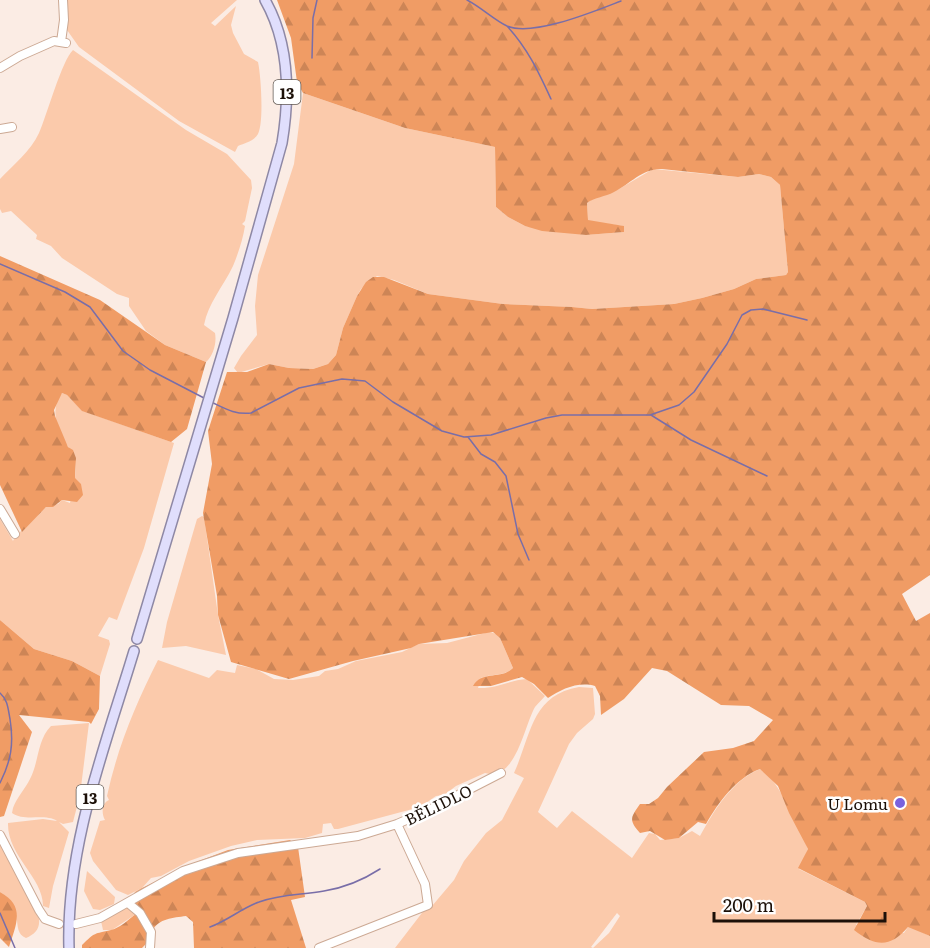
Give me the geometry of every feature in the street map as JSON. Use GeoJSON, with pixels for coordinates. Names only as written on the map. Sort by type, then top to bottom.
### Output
{"type":"FeatureCollection","features":[{"type":"Feature","properties":{"kind":"main road","name":"13"},"geometry":{"type":"LineString","coordinates":[[137,639],[233,318],[282,143],[287,114],[285,64],[281,43],[265,0]]}},
{"type":"Feature","properties":{"kind":"main road","name":"13"},"geometry":{"type":"LineString","coordinates":[[69,948],[71,893],[79,841],[134,651]]}},
{"type":"Feature","properties":{"kind":"street"},"geometry":{"type":"LineString","coordinates":[[0,68],[54,41],[64,42],[63,0]]}},
{"type":"Feature","properties":{"kind":"street"},"geometry":{"type":"LineString","coordinates":[[0,129],[12,127]]}},
{"type":"Feature","properties":{"kind":"street"},"geometry":{"type":"LineString","coordinates":[[0,509],[15,534]]}},
{"type":"Feature","properties":{"kind":"street","name":"BĚLIDLO"},"geometry":{"type":"LineString","coordinates":[[319,948],[428,905],[425,884],[397,824],[501,773]]}},
{"type":"Feature","properties":{"kind":"street"},"geometry":{"type":"LineString","coordinates":[[76,924],[90,922],[183,871],[238,853],[358,836],[397,824]]}},
{"type":"Feature","properties":{"kind":"street"},"geometry":{"type":"LineString","coordinates":[[0,835],[45,919],[60,924]]}},
{"type":"Feature","properties":{"kind":"street"},"geometry":{"type":"LineString","coordinates":[[128,903],[140,913],[151,932],[150,948]]}},
{"type":"Feature","properties":{"kind":"shaded area"},"geometry":{"type":"Polygon","coordinates":[[[67,0],[237,0],[211,23],[215,26],[236,6],[231,25],[233,33],[244,54],[258,62],[261,110],[258,134],[252,140],[238,146],[235,152],[179,121],[79,47],[67,30],[67,0]]]}},
{"type":"Feature","properties":{"kind":"shaded area"},"geometry":{"type":"Polygon","coordinates":[[[73,50],[186,130],[227,154],[251,180],[252,188],[245,221],[242,224],[245,226],[243,236],[233,266],[212,302],[204,325],[215,333],[215,345],[206,362],[165,345],[146,331],[129,306],[129,298],[117,294],[62,258],[51,246],[36,239],[37,235],[11,211],[2,213],[0,209],[0,179],[36,140],[64,65],[73,50]]]}},
{"type":"Feature","properties":{"kind":"shaded area"},"geometry":{"type":"Polygon","coordinates":[[[303,93],[405,128],[495,147],[496,207],[525,226],[586,235],[624,232],[623,226],[588,221],[587,203],[619,189],[653,169],[738,177],[759,174],[771,177],[780,185],[788,272],[786,275],[756,279],[734,289],[674,304],[592,309],[503,304],[428,294],[394,280],[377,276],[361,289],[357,296],[343,328],[336,355],[328,364],[313,369],[269,364],[238,373],[234,368],[257,335],[255,306],[258,275],[294,164],[303,93]]]}},
{"type":"Feature","properties":{"kind":"shaded area"},"geometry":{"type":"Polygon","coordinates":[[[62,393],[83,411],[174,443],[144,548],[117,620],[109,617],[98,636],[109,640],[110,644],[100,676],[72,661],[34,649],[0,620],[0,519],[13,541],[48,506],[58,504],[62,500],[70,503],[76,462],[74,454],[57,426],[56,405],[62,393]]]}},
{"type":"Feature","properties":{"kind":"shaded area"},"geometry":{"type":"Polygon","coordinates":[[[204,517],[226,655],[186,646],[162,648],[167,622],[197,519],[204,517]]]}},
{"type":"Feature","properties":{"kind":"shaded area"},"geometry":{"type":"Polygon","coordinates":[[[489,632],[497,634],[500,638],[513,668],[506,673],[481,678],[478,688],[527,679],[545,696],[535,707],[512,761],[496,774],[485,773],[456,786],[444,795],[436,796],[420,807],[338,829],[334,829],[331,823],[323,824],[322,833],[305,838],[257,840],[231,846],[189,861],[161,876],[151,878],[142,888],[128,895],[116,890],[93,861],[90,853],[100,821],[105,820],[103,808],[109,800],[107,796],[116,761],[142,693],[158,660],[209,678],[217,670],[235,673],[237,665],[256,669],[274,679],[293,680],[319,676],[325,671],[338,669],[356,661],[402,652],[419,644],[447,643],[489,632]]]}},
{"type":"Feature","properties":{"kind":"shaded area"},"geometry":{"type":"Polygon","coordinates":[[[579,687],[593,688],[595,714],[569,744],[538,812],[557,828],[572,811],[632,858],[649,833],[655,834],[660,840],[679,838],[692,831],[700,836],[717,807],[732,789],[740,781],[760,769],[781,792],[808,849],[799,869],[865,902],[867,906],[856,925],[904,933],[908,927],[911,927],[930,936],[930,948],[593,948],[395,948],[425,909],[432,906],[454,880],[464,861],[486,833],[502,820],[524,778],[514,773],[535,719],[551,699],[563,691],[579,687]],[[617,913],[591,947],[593,948],[609,933],[620,916],[617,913]]]}},
{"type":"Feature","properties":{"kind":"shaded area"},"geometry":{"type":"Polygon","coordinates":[[[89,723],[80,795],[73,822],[63,824],[59,822],[69,832],[49,908],[43,906],[37,885],[13,846],[8,823],[43,819],[57,821],[47,818],[17,816],[12,813],[13,808],[30,779],[43,738],[51,726],[89,723]]]}},
{"type":"Feature","properties":{"kind":"shaded area"},"geometry":{"type":"Polygon","coordinates":[[[0,843],[39,919],[36,931],[26,938],[19,930],[13,905],[0,892],[0,843]]]}},
{"type":"Feature","properties":{"kind":"shaded area"},"geometry":{"type":"Polygon","coordinates":[[[87,871],[115,897],[114,904],[100,910],[93,909],[84,891],[87,871]]]}},
{"type":"Feature","properties":{"kind":"shaded area"},"geometry":{"type":"Polygon","coordinates":[[[127,907],[136,914],[112,930],[103,930],[101,921],[127,907]]]}},
{"type":"Feature","properties":{"kind":"green space"},"geometry":{"type":"Polygon","coordinates":[[[277,0],[930,0],[930,575],[902,594],[916,621],[930,613],[930,936],[908,927],[895,939],[882,943],[869,940],[854,930],[867,906],[865,902],[798,868],[808,849],[778,786],[760,769],[743,778],[736,785],[722,800],[706,824],[698,822],[679,838],[665,840],[650,831],[640,833],[632,819],[640,804],[649,804],[658,798],[704,752],[733,748],[754,741],[773,720],[749,706],[721,705],[667,671],[652,668],[624,699],[601,715],[600,696],[595,686],[583,684],[570,687],[548,698],[534,684],[522,677],[491,686],[473,686],[481,678],[503,674],[513,668],[500,638],[493,632],[419,644],[289,679],[231,662],[218,615],[203,513],[212,464],[208,431],[227,372],[247,372],[269,364],[313,369],[328,364],[336,355],[343,328],[357,296],[366,282],[373,277],[384,277],[428,294],[503,304],[592,309],[674,304],[734,289],[756,279],[786,275],[788,272],[780,185],[771,177],[759,174],[738,177],[655,169],[614,192],[587,203],[588,220],[624,226],[624,232],[586,235],[542,231],[525,226],[508,217],[496,207],[495,147],[405,128],[303,93],[297,82],[291,38],[277,0]]]}},
{"type":"Feature","properties":{"kind":"green space"},"geometry":{"type":"Polygon","coordinates":[[[0,256],[100,300],[165,345],[206,362],[187,429],[171,442],[82,411],[67,395],[62,393],[54,410],[55,416],[68,447],[73,450],[76,458],[75,478],[81,484],[83,495],[77,502],[62,500],[53,507],[46,507],[22,532],[0,485],[0,256]]]}},
{"type":"Feature","properties":{"kind":"green space"},"geometry":{"type":"Polygon","coordinates":[[[0,620],[34,649],[72,661],[100,676],[99,709],[91,724],[19,715],[32,732],[4,816],[0,817],[0,620]]]}},
{"type":"Feature","properties":{"kind":"green space"},"geometry":{"type":"Polygon","coordinates":[[[290,840],[298,847],[305,897],[291,900],[306,948],[194,948],[193,922],[186,916],[158,923],[142,948],[82,948],[82,945],[92,936],[118,927],[136,914],[127,907],[135,892],[142,888],[191,864],[228,850],[290,840]]]}},
{"type":"Feature","properties":{"kind":"green space"},"geometry":{"type":"Polygon","coordinates":[[[0,892],[13,903],[17,916],[9,947],[0,938],[0,892]]]}},
{"type":"Feature","properties":{"kind":"waterway"},"geometry":{"type":"LineString","coordinates":[[312,58],[313,18],[317,0]]}},
{"type":"Feature","properties":{"kind":"waterway"},"geometry":{"type":"LineString","coordinates":[[467,0],[507,26],[518,28],[548,26],[621,1]]}},
{"type":"Feature","properties":{"kind":"waterway"},"geometry":{"type":"LineString","coordinates":[[507,26],[527,52],[551,99]]}},
{"type":"Feature","properties":{"kind":"waterway"},"geometry":{"type":"LineString","coordinates":[[0,264],[65,292],[90,307],[123,351],[150,370],[204,398]]}},
{"type":"Feature","properties":{"kind":"waterway"},"geometry":{"type":"LineString","coordinates":[[211,402],[235,412],[251,413],[299,388],[342,379],[365,381],[393,402],[442,431],[464,437],[491,435],[562,415],[650,415],[679,405],[694,392],[727,344],[742,315],[751,310],[763,309],[807,320]]}},
{"type":"Feature","properties":{"kind":"waterway"},"geometry":{"type":"LineString","coordinates":[[651,415],[691,440],[767,476]]}},
{"type":"Feature","properties":{"kind":"waterway"},"geometry":{"type":"LineString","coordinates":[[468,437],[481,454],[495,462],[506,476],[518,534],[529,560]]}},
{"type":"Feature","properties":{"kind":"waterway"},"geometry":{"type":"LineString","coordinates":[[0,693],[7,705],[12,736],[9,760],[0,783]]}},
{"type":"Feature","properties":{"kind":"waterway"},"geometry":{"type":"LineString","coordinates":[[210,927],[259,902],[275,897],[338,888],[380,869]]}},
{"type":"Feature","properties":{"kind":"waterway"},"geometry":{"type":"LineString","coordinates":[[0,913],[15,948]]}},
{"type":"Feature","properties":{"kind":"place","name":"U Lomu"},"geometry":{"type":"Point","coordinates":[900,803]}}]}
